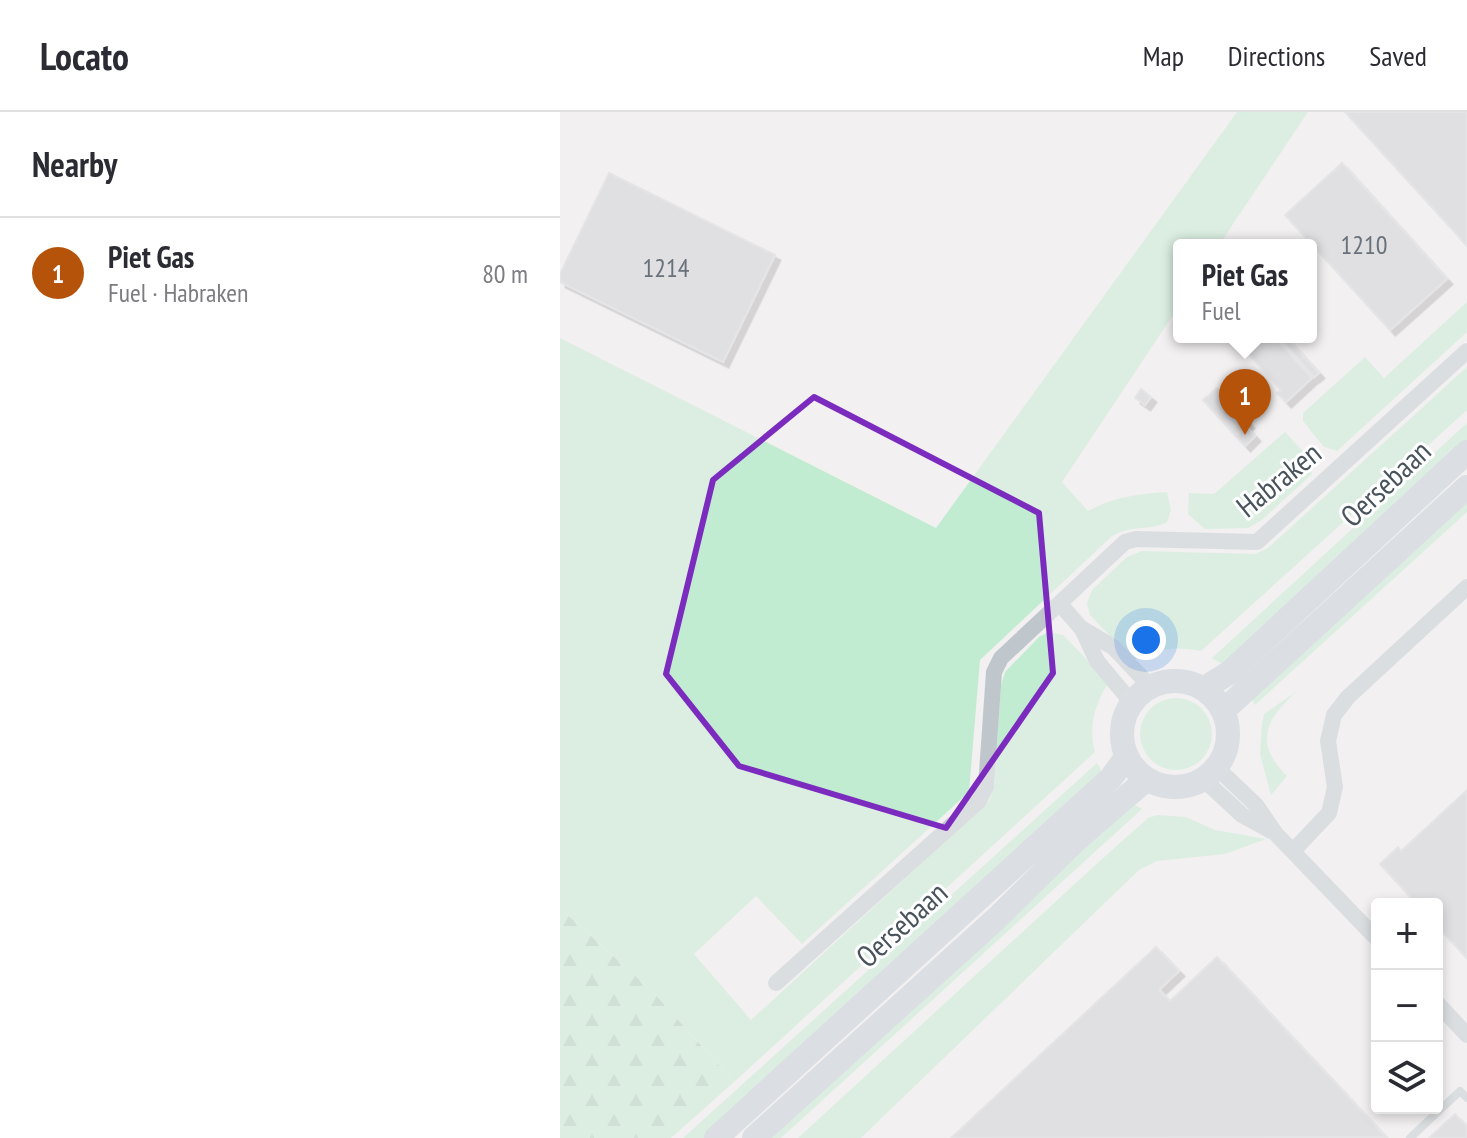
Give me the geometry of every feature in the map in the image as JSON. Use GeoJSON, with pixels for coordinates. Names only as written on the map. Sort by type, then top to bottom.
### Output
{"type":"FeatureCollection","features":[{"type":"Feature","properties":{"kind":"main road","name":"Oersebaan"},"geometry":{"type":"LineString","coordinates":[[1203,689],[1229,673],[1467,452]]}},
{"type":"Feature","properties":{"kind":"main road","name":"Oersebaan"},"geometry":{"type":"LineString","coordinates":[[1223,711],[1467,487]]}},
{"type":"Feature","properties":{"kind":"main road"},"geometry":{"type":"LineString","coordinates":[[1168,681],[1187,682],[1203,689],[1223,711],[1228,730],[1226,750],[1210,773],[1175,787],[1147,779],[1127,756],[1123,729],[1132,703],[1151,687],[1168,681]]}},
{"type":"Feature","properties":{"kind":"main road","name":"Oersebaan"},"geometry":{"type":"LineString","coordinates":[[716,1138],[1111,778],[1127,756]]}},
{"type":"Feature","properties":{"kind":"main road","name":"Oersebaan"},"geometry":{"type":"LineString","coordinates":[[754,1138],[996,919],[1085,832],[1147,779]]}},
{"type":"Feature","properties":{"kind":"street","name":"Habraken"},"geometry":{"type":"LineString","coordinates":[[776,983],[979,801],[986,787],[994,672],[1001,658],[1125,542],[1136,539],[1257,542],[1467,351]]}},
{"type":"Feature","properties":{"kind":"street"},"geometry":{"type":"LineString","coordinates":[[1294,850],[1329,813],[1335,787],[1328,741],[1334,715],[1348,697],[1467,587]]}},
{"type":"Feature","properties":{"kind":"street"},"geometry":{"type":"LineString","coordinates":[[1060,604],[1081,628],[1097,661],[1132,703]]}},
{"type":"Feature","properties":{"kind":"street"},"geometry":{"type":"LineString","coordinates":[[1081,628],[1113,647],[1151,687]]}},
{"type":"Feature","properties":{"kind":"street"},"geometry":{"type":"LineString","coordinates":[[1210,773],[1242,815],[1276,834],[1294,850],[1371,933]]}},
{"type":"Feature","properties":{"kind":"street"},"geometry":{"type":"LineString","coordinates":[[1443,1009],[1467,1035]]}},
{"type":"Feature","properties":{"kind":"lane"},"geometry":{"type":"LineString","coordinates":[[1410,1138],[1460,1091],[1467,1098]]}},
{"type":"Feature","properties":{"kind":"highlighted area"},"geometry":{"type":"Polygon","coordinates":[[[814,397],[1039,513],[1053,673],[946,828],[739,766],[666,674],[713,480],[814,397]]]}},
{"type":"Feature","properties":{"kind":"green space"},"geometry":{"type":"Polygon","coordinates":[[[1237,112],[1308,112],[1223,239],[1173,239],[1173,315],[1062,482],[1088,511],[1126,497],[1167,492],[1171,510],[1167,522],[1111,537],[980,660],[969,792],[802,944],[756,896],[694,954],[751,1020],[989,801],[994,789],[1001,686],[1005,672],[1039,637],[1049,632],[1063,635],[1109,682],[1094,716],[1092,733],[1095,752],[734,1082],[653,992],[560,908],[560,338],[936,528],[1237,112]]]}},
{"type":"Feature","properties":{"kind":"green space"},"geometry":{"type":"Polygon","coordinates":[[[1467,302],[1467,332],[1337,451],[1324,447],[1303,421],[1303,413],[1365,357],[1384,378],[1467,302]]]}},
{"type":"Feature","properties":{"kind":"green space"},"geometry":{"type":"Polygon","coordinates":[[[1467,367],[1467,410],[1201,651],[1166,649],[1133,660],[1090,615],[1087,603],[1092,590],[1127,557],[1142,551],[1255,554],[1268,548],[1467,367]]]}},
{"type":"Feature","properties":{"kind":"green space"},"geometry":{"type":"Polygon","coordinates":[[[1467,423],[1467,444],[1225,666],[1212,658],[1467,423]]]}},
{"type":"Feature","properties":{"kind":"green space"},"geometry":{"type":"Polygon","coordinates":[[[1285,432],[1308,457],[1312,474],[1262,520],[1248,528],[1205,529],[1188,514],[1189,493],[1214,494],[1285,432]]]}},
{"type":"Feature","properties":{"kind":"green space"},"geometry":{"type":"Polygon","coordinates":[[[1467,490],[1467,512],[1255,705],[1248,693],[1467,490]]]}},
{"type":"Feature","properties":{"kind":"green space"},"geometry":{"type":"Polygon","coordinates":[[[1297,691],[1278,711],[1268,732],[1270,753],[1287,776],[1271,795],[1260,754],[1264,714],[1297,691]]]}},
{"type":"Feature","properties":{"kind":"green space"},"geometry":{"type":"Polygon","coordinates":[[[1176,698],[1196,704],[1206,714],[1212,734],[1206,754],[1196,764],[1176,770],[1156,764],[1146,754],[1140,734],[1146,714],[1156,704],[1176,698]]]}},
{"type":"Feature","properties":{"kind":"green space"},"geometry":{"type":"Polygon","coordinates":[[[1097,763],[1104,775],[704,1138],[683,1138],[1097,763]]]}},
{"type":"Feature","properties":{"kind":"green space"},"geometry":{"type":"Polygon","coordinates":[[[1125,800],[1142,809],[781,1138],[759,1138],[1125,800]]]}},
{"type":"Feature","properties":{"kind":"green space"},"geometry":{"type":"Polygon","coordinates":[[[1157,815],[1186,817],[1215,830],[1266,839],[1225,854],[1157,861],[1139,870],[861,1138],[798,1138],[1102,859],[1148,818],[1157,815]]]}},
{"type":"Feature","properties":{"kind":"green space"},"geometry":{"type":"Polygon","coordinates":[[[560,908],[653,992],[734,1082],[671,1138],[560,1138],[560,908]]]}},
{"type":"Feature","properties":{"kind":"building"},"geometry":{"type":"Polygon","coordinates":[[[1345,112],[1467,112],[1467,246],[1451,228],[1345,112]]]}},
{"type":"Feature","properties":{"kind":"building"},"geometry":{"type":"Polygon","coordinates":[[[1342,163],[1447,279],[1390,330],[1317,250],[1317,239],[1307,239],[1285,215],[1342,163]]]}},
{"type":"Feature","properties":{"kind":"building"},"geometry":{"type":"Polygon","coordinates":[[[609,173],[775,255],[723,362],[560,282],[560,274],[609,173]]]}},
{"type":"Feature","properties":{"kind":"building"},"geometry":{"type":"Polygon","coordinates":[[[1239,343],[1280,343],[1312,378],[1286,402],[1277,393],[1281,390],[1239,343]]]}},
{"type":"Feature","properties":{"kind":"building"},"geometry":{"type":"Polygon","coordinates":[[[1284,343],[1292,343],[1319,373],[1314,377],[1284,343]]]}},
{"type":"Feature","properties":{"kind":"building"},"geometry":{"type":"Polygon","coordinates":[[[1217,388],[1249,423],[1235,435],[1203,400],[1217,388]]]}},
{"type":"Feature","properties":{"kind":"building"},"geometry":{"type":"Polygon","coordinates":[[[1141,389],[1151,397],[1145,405],[1135,398],[1141,389]]]}},
{"type":"Feature","properties":{"kind":"building"},"geometry":{"type":"Polygon","coordinates":[[[1247,427],[1255,436],[1245,446],[1236,436],[1247,427]]]}},
{"type":"Feature","properties":{"kind":"building"},"geometry":{"type":"Polygon","coordinates":[[[1467,790],[1467,958],[1443,932],[1443,898],[1411,898],[1380,864],[1398,847],[1401,851],[1467,790]]]}},
{"type":"Feature","properties":{"kind":"building"},"geometry":{"type":"Polygon","coordinates":[[[1156,947],[1179,971],[1159,990],[1170,1001],[1217,957],[1386,1137],[951,1138],[1156,947]]]}},
{"type":"Feature","properties":{"kind":"building"},"geometry":{"type":"Polygon","coordinates":[[[1455,1114],[1467,1127],[1467,1138],[1429,1138],[1455,1114]]]}},
{"type":"Feature","properties":{"kind":"place","name":"Piet Gas"},"geometry":{"type":"Point","coordinates":[1245,435]}}]}
